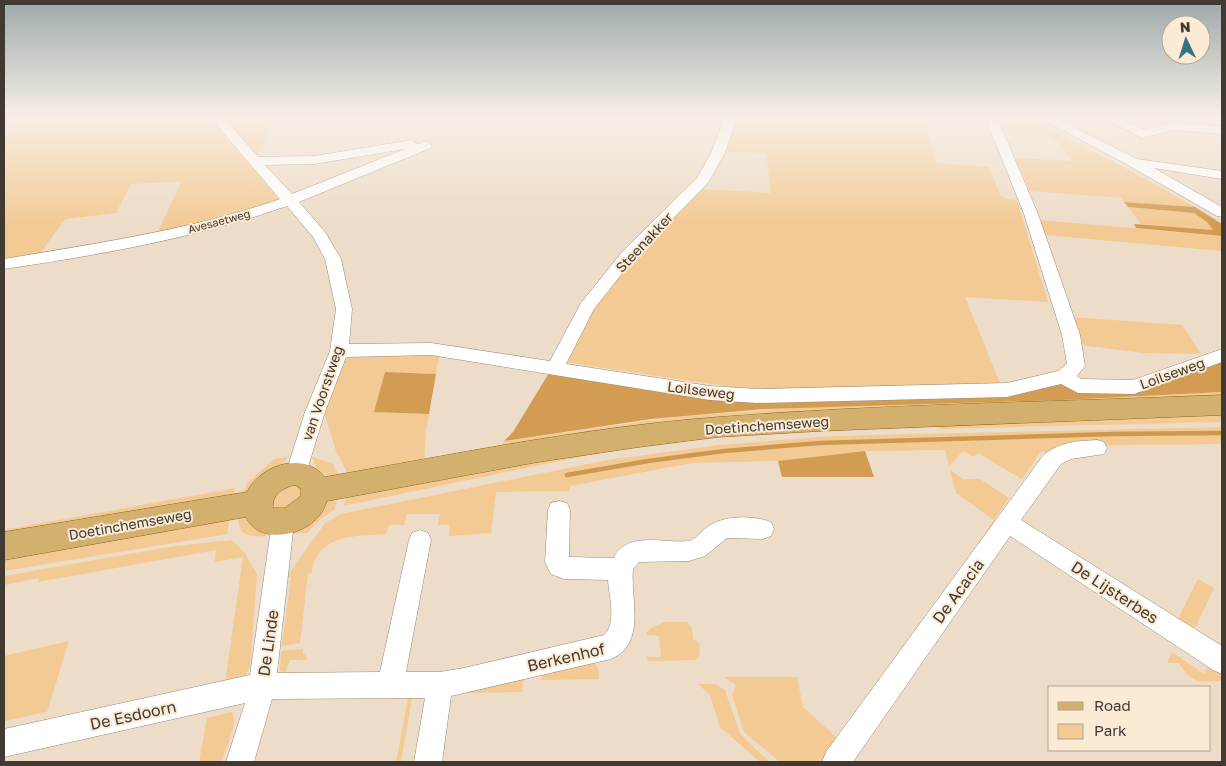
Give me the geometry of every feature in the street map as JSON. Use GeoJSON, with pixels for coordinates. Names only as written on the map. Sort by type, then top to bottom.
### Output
{"type":"FeatureCollection","features":[{"type":"Feature","properties":{"kind":"main road","name":"Doetinchemseweg"},"geometry":{"type":"LineString","coordinates":[[307,482],[639,436],[718,427],[820,421],[1222,406]]}},
{"type":"Feature","properties":{"kind":"main road"},"geometry":{"type":"LineString","coordinates":[[283,475],[307,482],[314,501],[307,510],[296,518],[283,522],[269,521],[259,514],[256,503],[261,492],[270,482],[283,475]]}},
{"type":"Feature","properties":{"kind":"main road","name":"Doetinchemseweg"},"geometry":{"type":"LineString","coordinates":[[4,546],[256,503]]}},
{"type":"Feature","properties":{"kind":"street","name":"van Voorstweg"},"geometry":{"type":"LineString","coordinates":[[248,153],[320,235],[333,258],[344,310],[339,351],[315,412],[307,482]]}},
{"type":"Feature","properties":{"kind":"street"},"geometry":{"type":"LineString","coordinates":[[256,161],[314,160],[352,153]]}},
{"type":"Feature","properties":{"kind":"street","name":"Avesaetweg"},"geometry":{"type":"LineString","coordinates":[[4,264],[210,225],[289,200],[405,153]]}},
{"type":"Feature","properties":{"kind":"street","name":"Steenakker"},"geometry":{"type":"LineString","coordinates":[[555,368],[587,307],[629,254],[703,180],[718,153]]}},
{"type":"Feature","properties":{"kind":"street"},"geometry":{"type":"LineString","coordinates":[[1006,153],[1031,214],[1071,335],[1076,366],[1064,377]]}},
{"type":"Feature","properties":{"kind":"street"},"geometry":{"type":"LineString","coordinates":[[1115,153],[1222,214]]}},
{"type":"Feature","properties":{"kind":"street"},"geometry":{"type":"LineString","coordinates":[[1133,162],[1168,165],[1222,175]]}},
{"type":"Feature","properties":{"kind":"street","name":"Loilseweg"},"geometry":{"type":"LineString","coordinates":[[339,351],[431,349],[710,393],[757,396],[1007,390],[1064,377],[1078,386],[1134,387],[1222,355]]}},
{"type":"Feature","properties":{"kind":"street","name":"De Acacia"},"geometry":{"type":"LineString","coordinates":[[836,762],[1056,456],[1068,450],[1097,448]]}},
{"type":"Feature","properties":{"kind":"street"},"geometry":{"type":"LineString","coordinates":[[559,510],[557,562],[559,566],[564,568],[621,569],[623,562],[634,552],[696,549],[724,529],[763,529]]}},
{"type":"Feature","properties":{"kind":"street","name":"De Linde"},"geometry":{"type":"LineString","coordinates":[[240,762],[255,717],[262,686],[283,522]]}},
{"type":"Feature","properties":{"kind":"street","name":"De Lijsterbes"},"geometry":{"type":"LineString","coordinates":[[1008,523],[1222,661]]}},
{"type":"Feature","properties":{"kind":"street"},"geometry":{"type":"LineString","coordinates":[[390,685],[420,540]]}},
{"type":"Feature","properties":{"kind":"street","name":"Berkenhof"},"geometry":{"type":"LineString","coordinates":[[262,686],[440,685],[612,646],[618,642],[623,632],[621,569]]}},
{"type":"Feature","properties":{"kind":"street"},"geometry":{"type":"LineString","coordinates":[[428,762],[440,685]]}},
{"type":"Feature","properties":{"kind":"street","name":"De Esdoorn"},"geometry":{"type":"LineString","coordinates":[[4,743],[262,686]]}},
{"type":"Feature","properties":{"kind":"green space"},"geometry":{"type":"Polygon","coordinates":[[[4,153],[241,153],[282,199],[222,219],[157,234],[181,182],[131,184],[116,213],[65,219],[39,255],[4,260],[4,153]]]}},
{"type":"Feature","properties":{"kind":"green space"},"geometry":{"type":"Polygon","coordinates":[[[755,153],[933,153],[936,163],[989,167],[1001,197],[1017,201],[1048,302],[965,297],[1000,383],[818,388],[739,388],[564,362],[591,310],[616,277],[699,189],[771,193],[766,153],[755,153]]]}},
{"type":"Feature","properties":{"kind":"green space"},"geometry":{"type":"Polygon","coordinates":[[[1067,153],[1095,153],[1195,207],[1124,202],[1122,198],[1030,191],[1015,158],[1072,161],[1067,153]]]}},
{"type":"Feature","properties":{"kind":"green space"},"geometry":{"type":"Polygon","coordinates":[[[1128,207],[1194,213],[1207,222],[1214,231],[1141,224],[1128,207]]]}},
{"type":"Feature","properties":{"kind":"green space"},"geometry":{"type":"Polygon","coordinates":[[[1039,220],[1222,236],[1222,251],[1045,235],[1039,220]]]}},
{"type":"Feature","properties":{"kind":"green space"},"geometry":{"type":"Polygon","coordinates":[[[1071,317],[1182,325],[1201,354],[1144,353],[1079,345],[1071,317]]]}},
{"type":"Feature","properties":{"kind":"green space"},"geometry":{"type":"Polygon","coordinates":[[[439,355],[436,374],[385,372],[375,412],[429,414],[424,463],[348,474],[336,451],[324,412],[345,360],[351,356],[439,355]]]}},
{"type":"Feature","properties":{"kind":"green space"},"geometry":{"type":"Polygon","coordinates":[[[1222,392],[1222,399],[499,450],[504,441],[675,417],[800,407],[1062,400],[1222,392]]]}},
{"type":"Feature","properties":{"kind":"green space"},"geometry":{"type":"Polygon","coordinates":[[[1222,412],[1222,422],[940,429],[938,422],[1096,418],[1222,412]]]}},
{"type":"Feature","properties":{"kind":"green space"},"geometry":{"type":"Polygon","coordinates":[[[1222,427],[1222,444],[1059,446],[1046,453],[1041,451],[1022,479],[978,453],[974,457],[963,451],[949,466],[945,450],[865,451],[778,461],[692,463],[570,486],[569,491],[496,492],[491,533],[449,536],[450,525],[438,525],[440,514],[407,514],[404,525],[389,525],[386,534],[350,537],[329,544],[315,560],[312,573],[308,574],[300,643],[282,646],[291,577],[286,578],[325,523],[341,514],[608,460],[719,445],[833,436],[1222,427]]]}},
{"type":"Feature","properties":{"kind":"green space"},"geometry":{"type":"Polygon","coordinates":[[[665,439],[348,505],[344,506],[346,495],[665,439]]]}},
{"type":"Feature","properties":{"kind":"green space"},"geometry":{"type":"Polygon","coordinates":[[[288,457],[267,478],[243,494],[247,483],[274,459],[288,457]]]}},
{"type":"Feature","properties":{"kind":"green space"},"geometry":{"type":"Polygon","coordinates":[[[313,457],[333,464],[339,477],[330,476],[318,469],[313,457]]]}},
{"type":"Feature","properties":{"kind":"green space"},"geometry":{"type":"Polygon","coordinates":[[[950,470],[963,479],[980,479],[1009,498],[994,520],[956,493],[950,470]]]}},
{"type":"Feature","properties":{"kind":"green space"},"geometry":{"type":"Polygon","coordinates":[[[293,481],[306,491],[290,508],[276,507],[272,503],[272,497],[293,481]]]}},
{"type":"Feature","properties":{"kind":"green space"},"geometry":{"type":"Polygon","coordinates":[[[235,488],[233,496],[4,538],[4,530],[235,488]]]}},
{"type":"Feature","properties":{"kind":"green space"},"geometry":{"type":"Polygon","coordinates":[[[337,498],[335,509],[320,519],[307,533],[293,534],[300,523],[312,513],[325,503],[337,498]]]}},
{"type":"Feature","properties":{"kind":"green space"},"geometry":{"type":"Polygon","coordinates":[[[239,515],[246,515],[266,531],[266,536],[245,534],[240,527],[239,515]]]}},
{"type":"Feature","properties":{"kind":"green space"},"geometry":{"type":"Polygon","coordinates":[[[230,516],[227,534],[4,571],[4,555],[230,516]]]}},
{"type":"Feature","properties":{"kind":"green space"},"geometry":{"type":"Polygon","coordinates":[[[994,520],[999,523],[988,537],[984,535],[994,520]]]}},
{"type":"Feature","properties":{"kind":"green space"},"geometry":{"type":"Polygon","coordinates":[[[232,540],[245,553],[257,574],[250,666],[245,676],[225,683],[243,557],[215,562],[216,550],[38,582],[39,578],[4,585],[4,576],[175,546],[232,540]]]}},
{"type":"Feature","properties":{"kind":"green space"},"geometry":{"type":"Polygon","coordinates":[[[1198,579],[1214,588],[1196,626],[1192,629],[1176,623],[1198,579]]]}},
{"type":"Feature","properties":{"kind":"green space"},"geometry":{"type":"Polygon","coordinates":[[[665,622],[687,622],[692,627],[693,639],[699,643],[700,656],[696,660],[649,661],[647,659],[647,657],[661,657],[659,636],[647,635],[646,633],[651,628],[665,622]]]}},
{"type":"Feature","properties":{"kind":"green space"},"geometry":{"type":"Polygon","coordinates":[[[69,641],[47,712],[4,721],[4,656],[69,641]]]}},
{"type":"Feature","properties":{"kind":"green space"},"geometry":{"type":"Polygon","coordinates":[[[303,649],[303,653],[307,657],[306,660],[290,660],[285,673],[280,670],[281,651],[303,649]]]}},
{"type":"Feature","properties":{"kind":"green space"},"geometry":{"type":"Polygon","coordinates":[[[1172,652],[1204,674],[1211,661],[1222,672],[1222,679],[1220,681],[1200,681],[1191,678],[1179,663],[1167,663],[1172,652]]]}},
{"type":"Feature","properties":{"kind":"green space"},"geometry":{"type":"Polygon","coordinates":[[[591,661],[598,668],[599,679],[541,680],[545,669],[591,661]]]}},
{"type":"Feature","properties":{"kind":"green space"},"geometry":{"type":"Polygon","coordinates":[[[527,674],[522,692],[450,693],[527,674]]]}},
{"type":"Feature","properties":{"kind":"green space"},"geometry":{"type":"Polygon","coordinates":[[[724,677],[797,677],[803,707],[837,738],[821,762],[780,762],[744,732],[732,695],[736,685],[724,677]]]}},
{"type":"Feature","properties":{"kind":"green space"},"geometry":{"type":"Polygon","coordinates":[[[698,684],[715,684],[725,690],[740,734],[770,762],[760,762],[720,727],[710,695],[698,684]]]}},
{"type":"Feature","properties":{"kind":"green space"},"geometry":{"type":"Polygon","coordinates":[[[408,698],[412,698],[401,762],[396,762],[408,698]]]}},
{"type":"Feature","properties":{"kind":"green space"},"geometry":{"type":"Polygon","coordinates":[[[232,712],[234,717],[233,729],[221,762],[199,762],[207,718],[232,712]]]}},
{"type":"Feature","properties":{"kind":"shaded area"},"geometry":{"type":"Polygon","coordinates":[[[1124,202],[1195,207],[1222,224],[1222,236],[1136,228],[1134,224],[1213,230],[1207,222],[1194,213],[1128,207],[1124,202]]]}},
{"type":"Feature","properties":{"kind":"shaded area"},"geometry":{"type":"Polygon","coordinates":[[[1222,360],[1222,392],[1062,400],[765,409],[651,419],[504,441],[513,432],[549,373],[703,396],[1062,384],[1120,393],[1222,360]]]}},
{"type":"Feature","properties":{"kind":"shaded area"},"geometry":{"type":"Polygon","coordinates":[[[385,372],[436,374],[429,414],[374,412],[385,372]]]}},
{"type":"Feature","properties":{"kind":"shaded area"},"geometry":{"type":"Polygon","coordinates":[[[865,451],[874,477],[782,477],[778,461],[865,451]]]}},
{"type":"Feature","properties":{"kind":"waterway"},"geometry":{"type":"LineString","coordinates":[[567,475],[648,461],[724,451],[820,443],[1112,434],[1222,433]]}}]}
